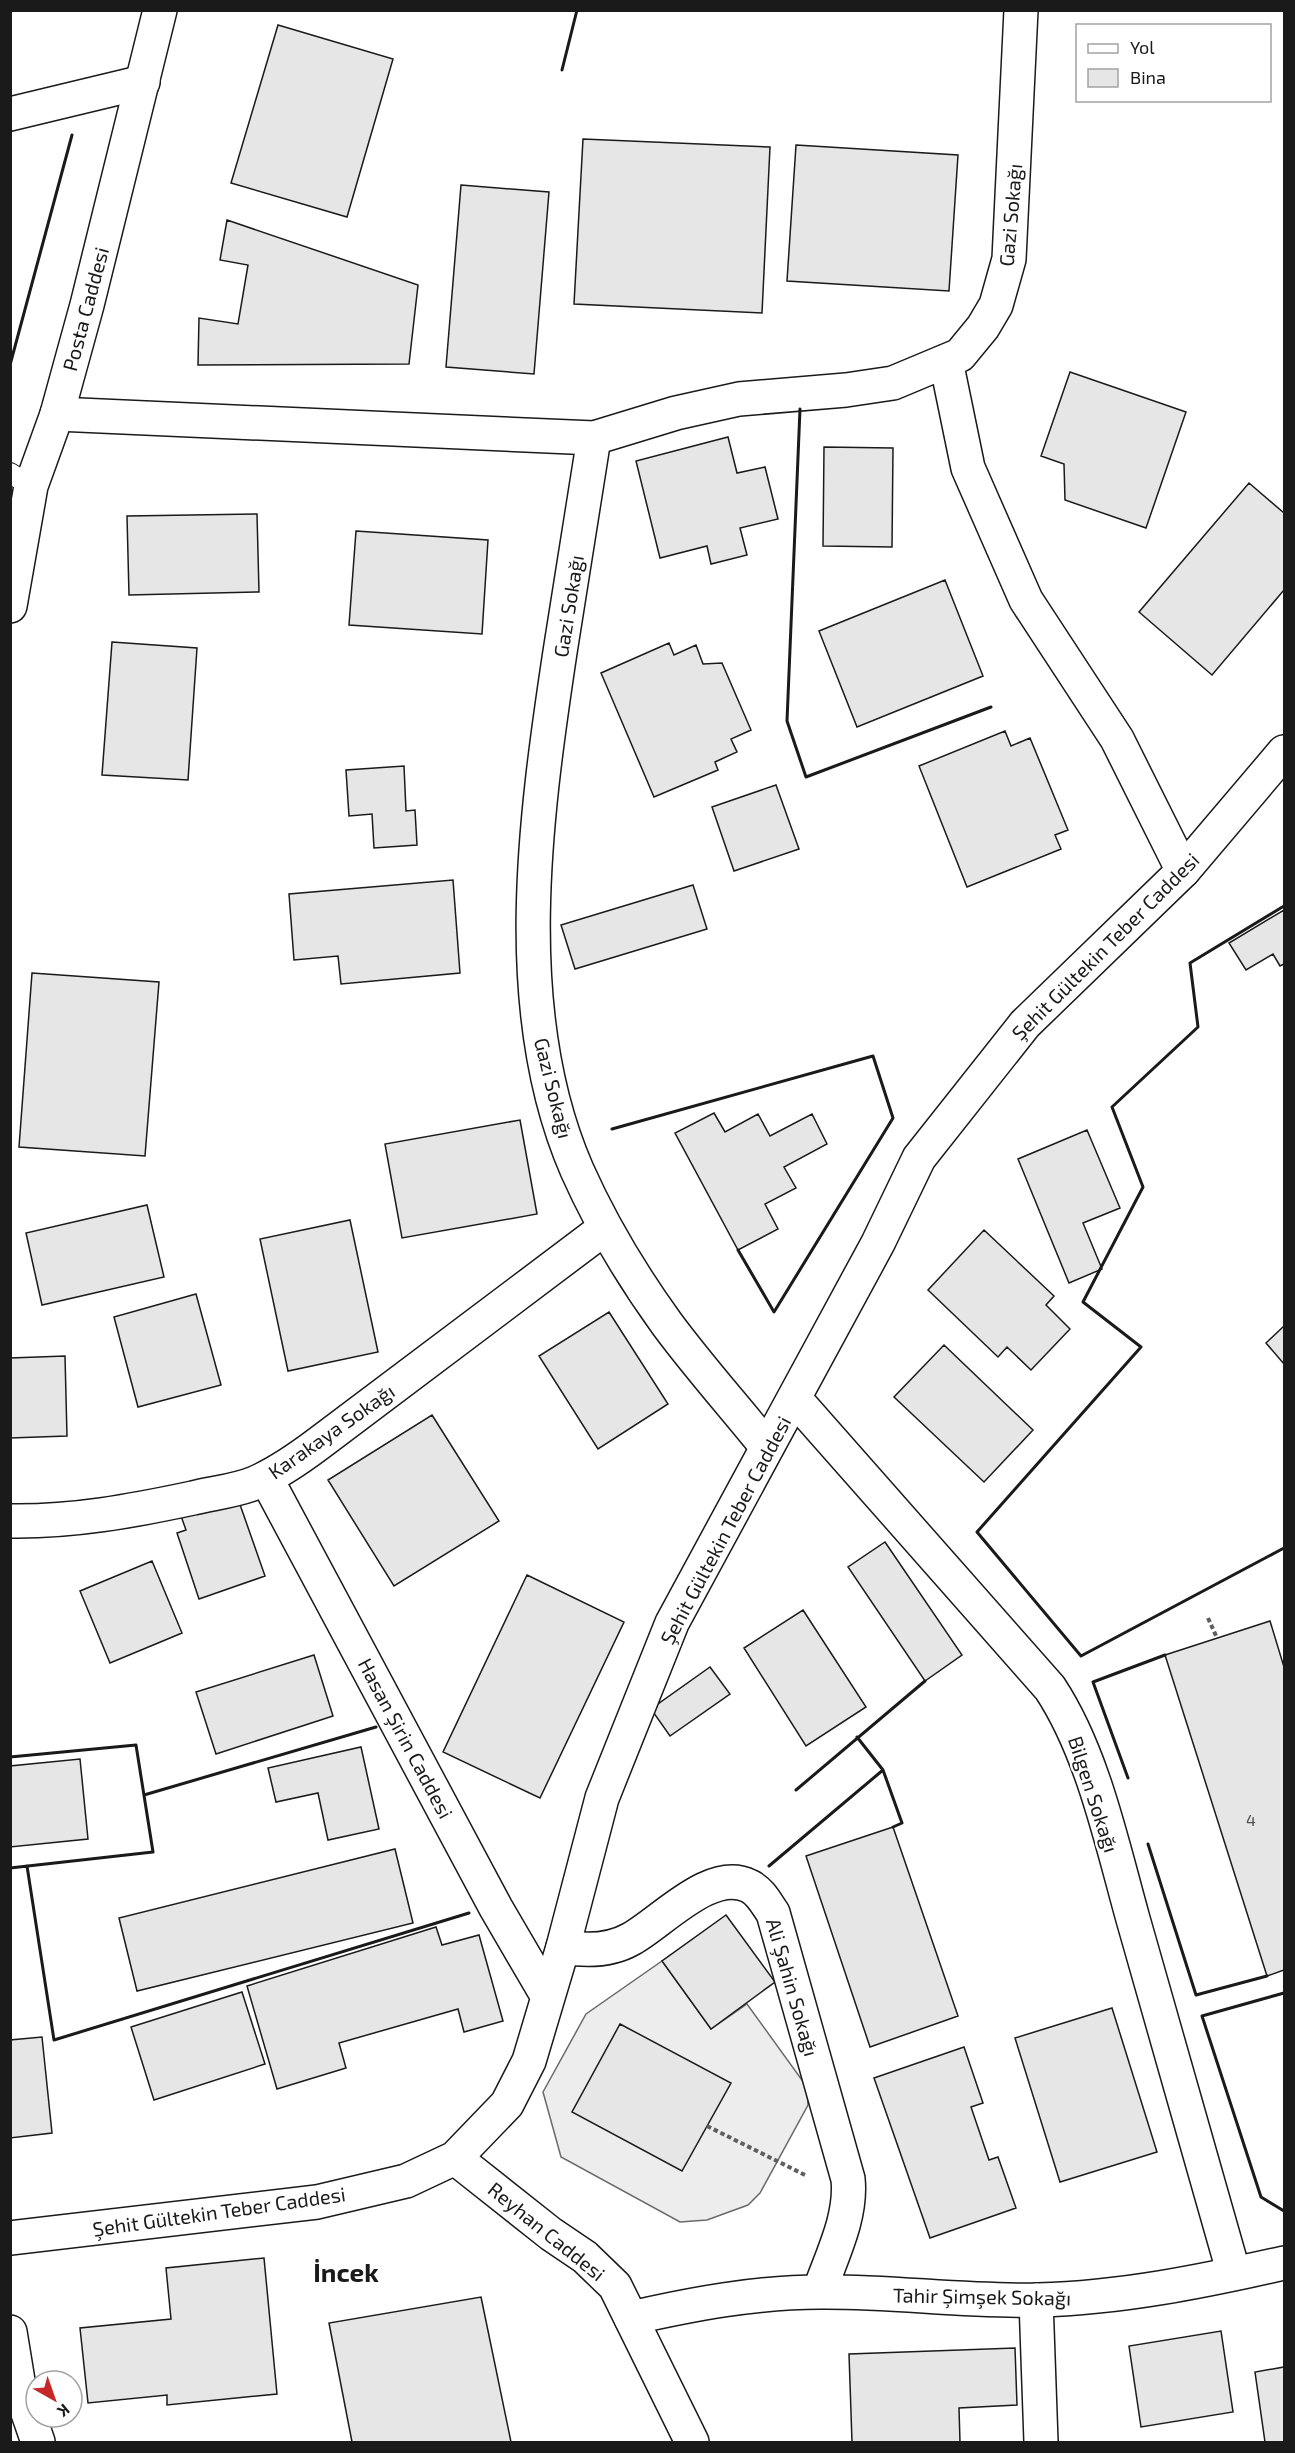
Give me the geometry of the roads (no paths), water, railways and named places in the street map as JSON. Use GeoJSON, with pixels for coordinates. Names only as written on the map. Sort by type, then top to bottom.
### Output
{"type":"FeatureCollection","features":[{"type":"Feature","properties":{"kind":"street","name":"Posta Caddesi"},"geometry":{"type":"LineString","coordinates":[[10,606],[21,480],[57,414],[160,10]]}},
{"type":"Feature","properties":{"kind":"street","name":"Gazi Sokağı"},"geometry":{"type":"LineString","coordinates":[[766,1446],[667,1324],[605,1228],[577,1168],[555,1107],[538,1023],[534,951],[535,850],[546,744],[594,438],[676,413],[739,399],[846,390],[893,383],[960,355],[983,327],[996,305],[1009,259],[1021,10]]}},
{"type":"Feature","properties":{"kind":"street"},"geometry":{"type":"LineString","coordinates":[[10,114],[143,82]]}},
{"type":"Feature","properties":{"kind":"street"},"geometry":{"type":"LineString","coordinates":[[946,361],[968,468],[1026,600],[1117,739],[1183,871]]}},
{"type":"Feature","properties":{"kind":"street"},"geometry":{"type":"LineString","coordinates":[[57,414],[594,438]]}},
{"type":"Feature","properties":{"kind":"street","name":"Şehit Gültekin Teber Caddesi"},"geometry":{"type":"LineString","coordinates":[[10,2238],[317,2202],[406,2181],[455,2158],[507,2104],[529,2061],[563,1947],[602,1798],[667,1634],[766,1446],[795,1399],[878,1243],[919,1158],[1025,1024],[1183,871],[1284,752]]}},
{"type":"Feature","properties":{"kind":"street","name":"Karakaya Sokağı"},"geometry":{"type":"LineString","coordinates":[[10,1521],[106,1515],[211,1494],[252,1484],[266,1478],[285,1468],[318,1444],[605,1228]]}},
{"type":"Feature","properties":{"kind":"street","name":"Bilgen Sokağı"},"geometry":{"type":"LineString","coordinates":[[795,1399],[1050,1688],[1064,1708],[1082,1751],[1108,1833],[1234,2274]]}},
{"type":"Feature","properties":{"kind":"street","name":"Hasan Şirin Caddesi"},"geometry":{"type":"LineString","coordinates":[[266,1478],[496,1908],[548,1997]]}},
{"type":"Feature","properties":{"kind":"street","name":"Ali Şahin Sokağı"},"geometry":{"type":"LineString","coordinates":[[563,1947],[585,1950],[606,1948],[630,1940],[707,1887],[722,1882],[748,1886],[761,1896],[773,1913],[848,2179],[850,2197],[848,2211],[819,2292]]}},
{"type":"Feature","properties":{"kind":"street","name":"Reyhan Caddesi"},"geometry":{"type":"LineString","coordinates":[[455,2158],[585,2258],[615,2286],[692,2442]]}},
{"type":"Feature","properties":{"kind":"street","name":"Tahir Şimşek Sokağı"},"geometry":{"type":"LineString","coordinates":[[631,2318],[719,2299],[819,2292],[1036,2300],[1113,2295],[1284,2263]]}},
{"type":"Feature","properties":{"kind":"street"},"geometry":{"type":"LineString","coordinates":[[1036,2300],[1041,2442]]}},
{"type":"Feature","properties":{"kind":"street"},"geometry":{"type":"LineString","coordinates":[[10,2332],[19,2387],[38,2442]]}},
{"type":"Feature","properties":{"kind":"district","name":"İncek"},"geometry":{"type":"Point","coordinates":[346,2271]}}]}
